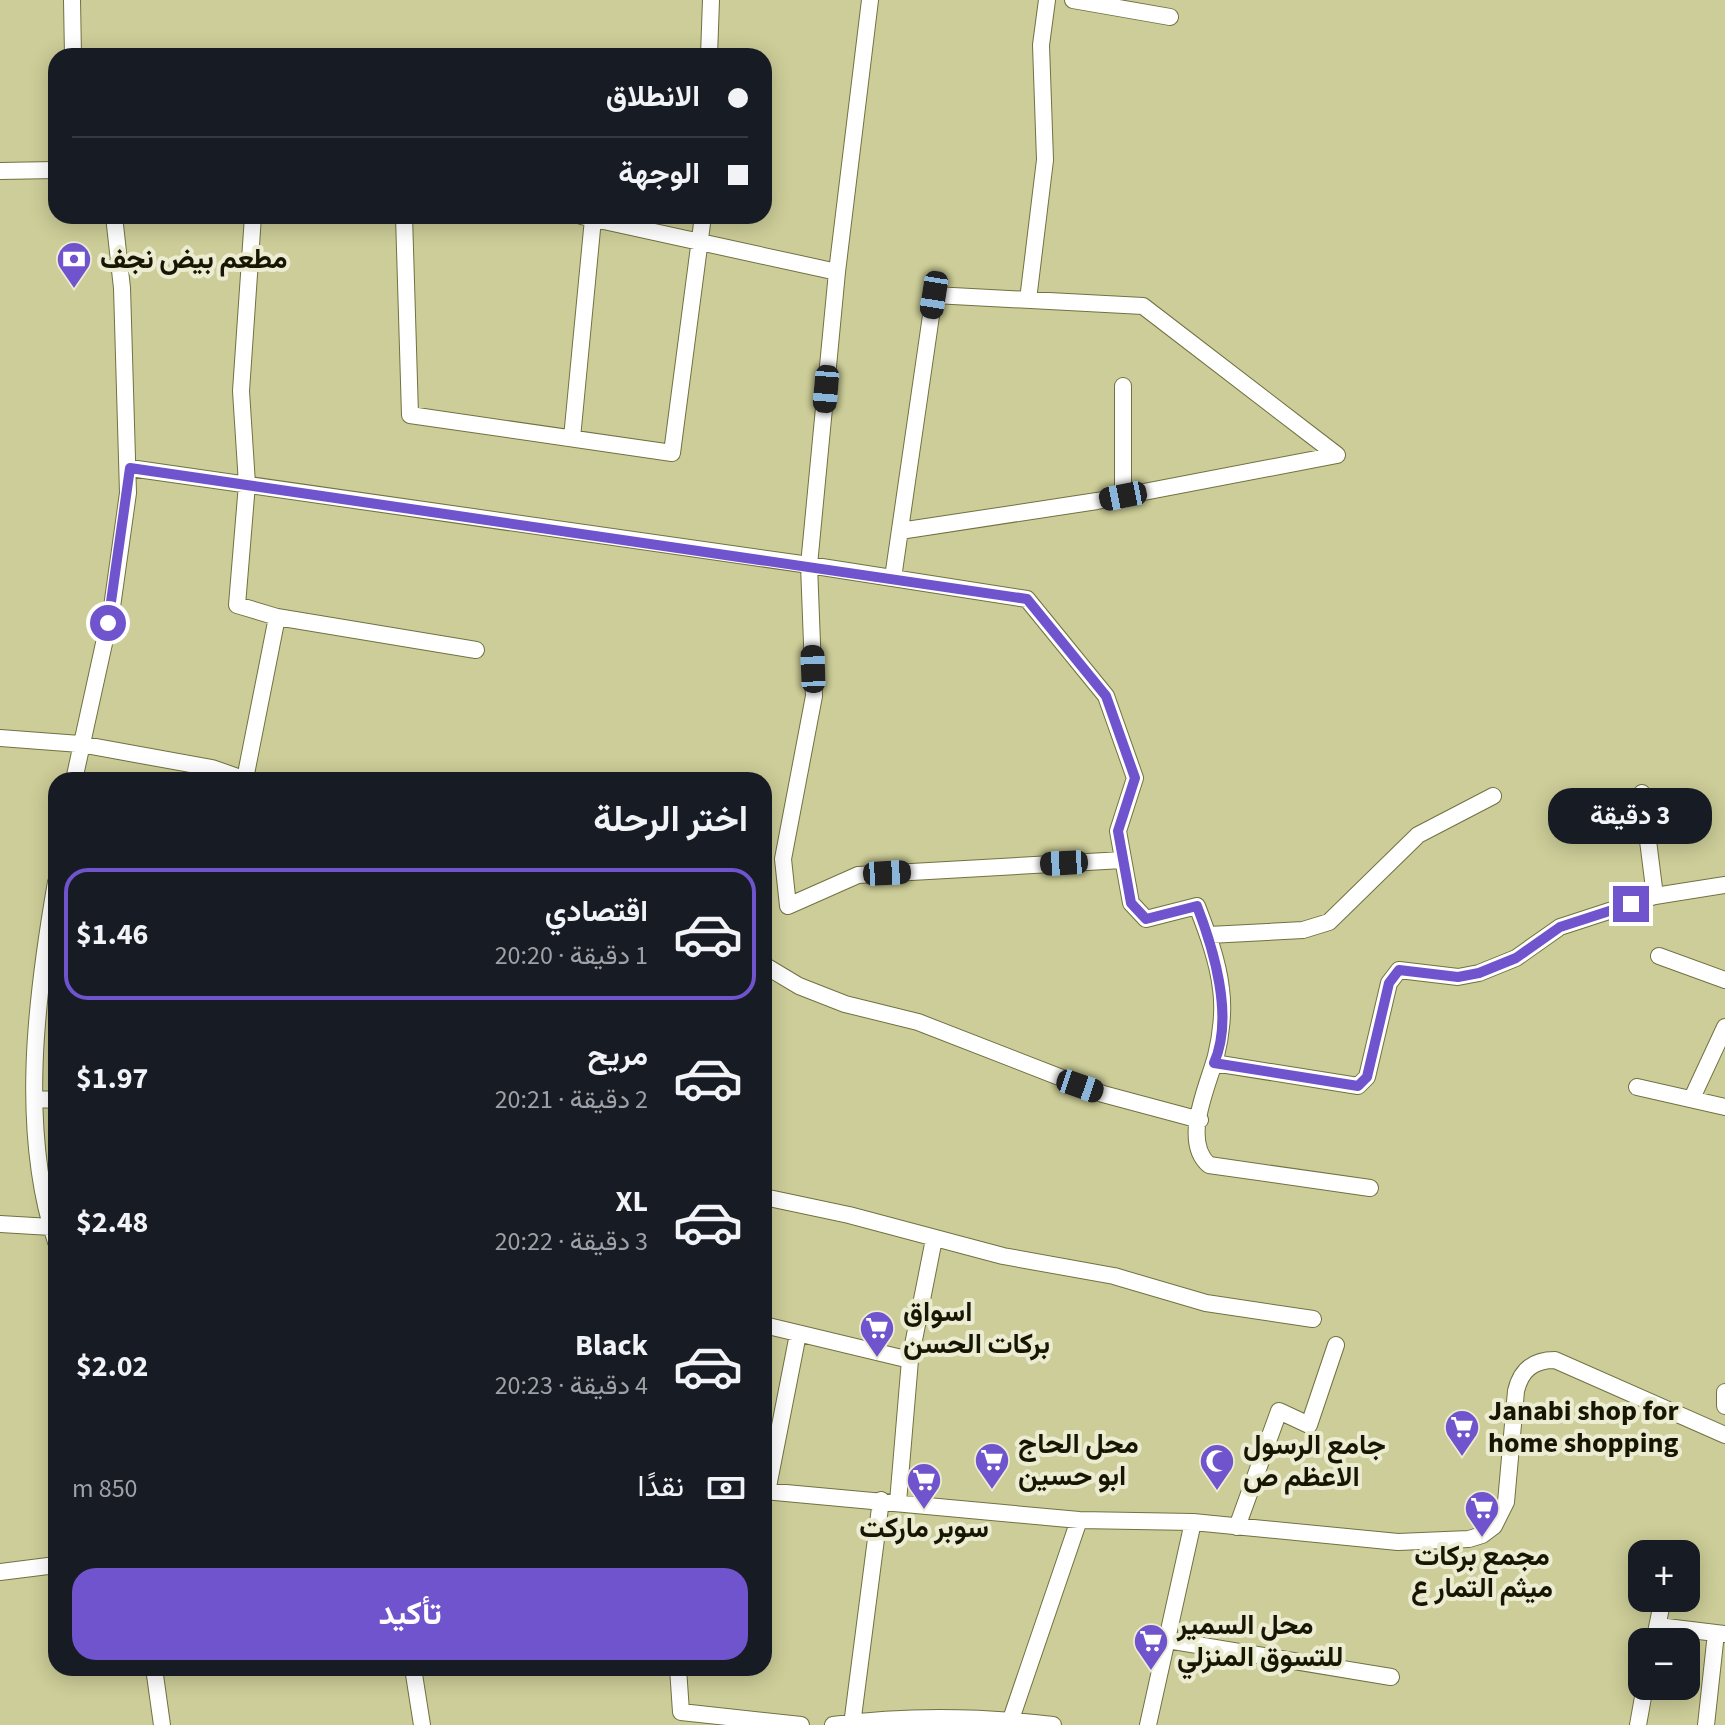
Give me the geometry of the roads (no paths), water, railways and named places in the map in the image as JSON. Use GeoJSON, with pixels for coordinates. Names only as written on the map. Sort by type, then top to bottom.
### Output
{"type":"FeatureCollection","features":[{"type":"Feature","properties":{"kind":"street"},"geometry":{"type":"LineString","coordinates":[[72,0],[73,48]]}},
{"type":"Feature","properties":{"kind":"street"},"geometry":{"type":"LineString","coordinates":[[709,48],[711,0]]}},
{"type":"Feature","properties":{"kind":"street"},"geometry":{"type":"LineString","coordinates":[[870,0],[837,272],[809,565],[814,696],[783,859],[788,906],[858,875],[1123,860]]}},
{"type":"Feature","properties":{"kind":"street"},"geometry":{"type":"LineString","coordinates":[[1028,300],[1045,160],[1041,45],[1047,0]]}},
{"type":"Feature","properties":{"kind":"street"},"geometry":{"type":"LineString","coordinates":[[1073,0],[1170,17]]}},
{"type":"Feature","properties":{"kind":"street"},"geometry":{"type":"LineString","coordinates":[[0,171],[48,170]]}},
{"type":"Feature","properties":{"kind":"street"},"geometry":{"type":"LineString","coordinates":[[75,772],[112,607],[130,468],[122,288],[115,224]]}},
{"type":"Feature","properties":{"kind":"street"},"geometry":{"type":"LineString","coordinates":[[252,224],[241,391],[247,484],[237,605],[277,617],[476,650]]}},
{"type":"Feature","properties":{"kind":"street"},"geometry":{"type":"LineString","coordinates":[[404,224],[410,415],[672,453],[703,224]]}},
{"type":"Feature","properties":{"kind":"street"},"geometry":{"type":"LineString","coordinates":[[572,438],[587,224]]}},
{"type":"Feature","properties":{"kind":"street"},"geometry":{"type":"LineString","coordinates":[[622,224],[837,272]]}},
{"type":"Feature","properties":{"kind":"street"},"geometry":{"type":"LineString","coordinates":[[893,578],[934,295],[1143,306],[1337,455],[1123,496],[900,531]]}},
{"type":"Feature","properties":{"kind":"street"},"geometry":{"type":"LineString","coordinates":[[1123,386],[1123,496]]}},
{"type":"Feature","properties":{"kind":"street"},"geometry":{"type":"LineString","coordinates":[[130,468],[1027,599],[1106,696],[1135,778],[1118,831],[1131,903],[1146,919],[1197,906],[1209,935],[1221,987],[1218,1047],[1200,1120],[1197,1149],[1209,1165],[1370,1188]]}},
{"type":"Feature","properties":{"kind":"street"},"geometry":{"type":"LineString","coordinates":[[247,772],[277,617]]}},
{"type":"Feature","properties":{"kind":"street"},"geometry":{"type":"LineString","coordinates":[[0,738],[80,744],[204,772]]}},
{"type":"Feature","properties":{"kind":"street"},"geometry":{"type":"LineString","coordinates":[[1642,793],[1655,896]]}},
{"type":"Feature","properties":{"kind":"street"},"geometry":{"type":"LineString","coordinates":[[1209,935],[1303,930],[1329,922],[1418,835],[1493,796]]}},
{"type":"Feature","properties":{"kind":"street"},"geometry":{"type":"LineString","coordinates":[[1214,1063],[1358,1086],[1367,1077],[1389,983],[1399,970],[1458,977],[1479,973],[1516,958],[1560,927],[1655,896],[1725,885]]}},
{"type":"Feature","properties":{"kind":"street"},"geometry":{"type":"LineString","coordinates":[[48,934],[43,966],[37,1099],[39,1185],[48,1217]]}},
{"type":"Feature","properties":{"kind":"street"},"geometry":{"type":"LineString","coordinates":[[1659,956],[1725,980]]}},
{"type":"Feature","properties":{"kind":"street"},"geometry":{"type":"LineString","coordinates":[[772,970],[799,986],[845,1004],[918,1022],[1103,1094],[1200,1120]]}},
{"type":"Feature","properties":{"kind":"street"},"geometry":{"type":"LineString","coordinates":[[1692,1098],[1725,1027]]}},
{"type":"Feature","properties":{"kind":"street"},"geometry":{"type":"LineString","coordinates":[[1637,1087],[1725,1107]]}},
{"type":"Feature","properties":{"kind":"street"},"geometry":{"type":"LineString","coordinates":[[37,1099],[48,1100]]}},
{"type":"Feature","properties":{"kind":"street"},"geometry":{"type":"LineString","coordinates":[[772,1199],[849,1215],[1015,1259],[1114,1276],[1206,1303],[1313,1319]]}},
{"type":"Feature","properties":{"kind":"street"},"geometry":{"type":"LineString","coordinates":[[0,1224],[48,1234]]}},
{"type":"Feature","properties":{"kind":"street"},"geometry":{"type":"LineString","coordinates":[[853,1724],[910,1360],[934,1239]]}},
{"type":"Feature","properties":{"kind":"street"},"geometry":{"type":"LineString","coordinates":[[772,1327],[910,1360]]}},
{"type":"Feature","properties":{"kind":"street"},"geometry":{"type":"LineString","coordinates":[[772,1462],[798,1334]]}},
{"type":"Feature","properties":{"kind":"street"},"geometry":{"type":"LineString","coordinates":[[1237,1527],[1279,1411],[1309,1425],[1336,1345]]}},
{"type":"Feature","properties":{"kind":"street"},"geometry":{"type":"LineString","coordinates":[[772,1492],[1079,1520],[1193,1522],[1383,1542],[1469,1539],[1482,1535],[1502,1515],[1519,1380],[1525,1371],[1544,1360],[1565,1364],[1725,1435]]}},
{"type":"Feature","properties":{"kind":"street"},"geometry":{"type":"LineString","coordinates":[[1725,1392],[1725,1406]]}},
{"type":"Feature","properties":{"kind":"street"},"geometry":{"type":"LineString","coordinates":[[1009,1722],[1079,1520]]}},
{"type":"Feature","properties":{"kind":"street"},"geometry":{"type":"LineString","coordinates":[[1148,1725],[1193,1522]]}},
{"type":"Feature","properties":{"kind":"street"},"geometry":{"type":"LineString","coordinates":[[0,1572],[48,1566]]}},
{"type":"Feature","properties":{"kind":"street"},"geometry":{"type":"LineString","coordinates":[[1700,1633],[1721,1633],[1706,1725]]}},
{"type":"Feature","properties":{"kind":"street"},"geometry":{"type":"LineString","coordinates":[[1167,1640],[1391,1677]]}},
{"type":"Feature","properties":{"kind":"street"},"geometry":{"type":"LineString","coordinates":[[155,1676],[162,1725]]}},
{"type":"Feature","properties":{"kind":"street"},"geometry":{"type":"LineString","coordinates":[[414,1676],[422,1725]]}},
{"type":"Feature","properties":{"kind":"street"},"geometry":{"type":"LineString","coordinates":[[679,1676],[681,1712],[801,1725]]}},
{"type":"Feature","properties":{"kind":"street"},"geometry":{"type":"LineString","coordinates":[[1638,1725],[1642,1700]]}},
{"type":"Feature","properties":{"kind":"street"},"geometry":{"type":"LineString","coordinates":[[833,1725],[896,1717],[1053,1725]]}},
{"type":"Feature","properties":{"kind":"place","name":"مطعم بيض نجف"},"geometry":{"type":"Point","coordinates":[74,290]}},
{"type":"Feature","properties":{"kind":"place","name":"اسواق بركات الحسن"},"geometry":{"type":"Point","coordinates":[877,1359]}},
{"type":"Feature","properties":{"kind":"place","name":"Janabi shop for home shopping"},"geometry":{"type":"Point","coordinates":[1462,1458]}},
{"type":"Feature","properties":{"kind":"place","name":"محل الحاج ابو حسين"},"geometry":{"type":"Point","coordinates":[992,1491]}},
{"type":"Feature","properties":{"kind":"place","name":"جامع الرسول الاعظم ص"},"geometry":{"type":"Point","coordinates":[1217,1492]}},
{"type":"Feature","properties":{"kind":"place","name":"سوبر ماركت"},"geometry":{"type":"Point","coordinates":[924,1511]}},
{"type":"Feature","properties":{"kind":"place","name":"مجمع بركات ميثم التمار ع"},"geometry":{"type":"Point","coordinates":[1482,1539]}},
{"type":"Feature","properties":{"kind":"place","name":"محل السمير للتسوق المنزلي"},"geometry":{"type":"Point","coordinates":[1151,1672]}}]}
